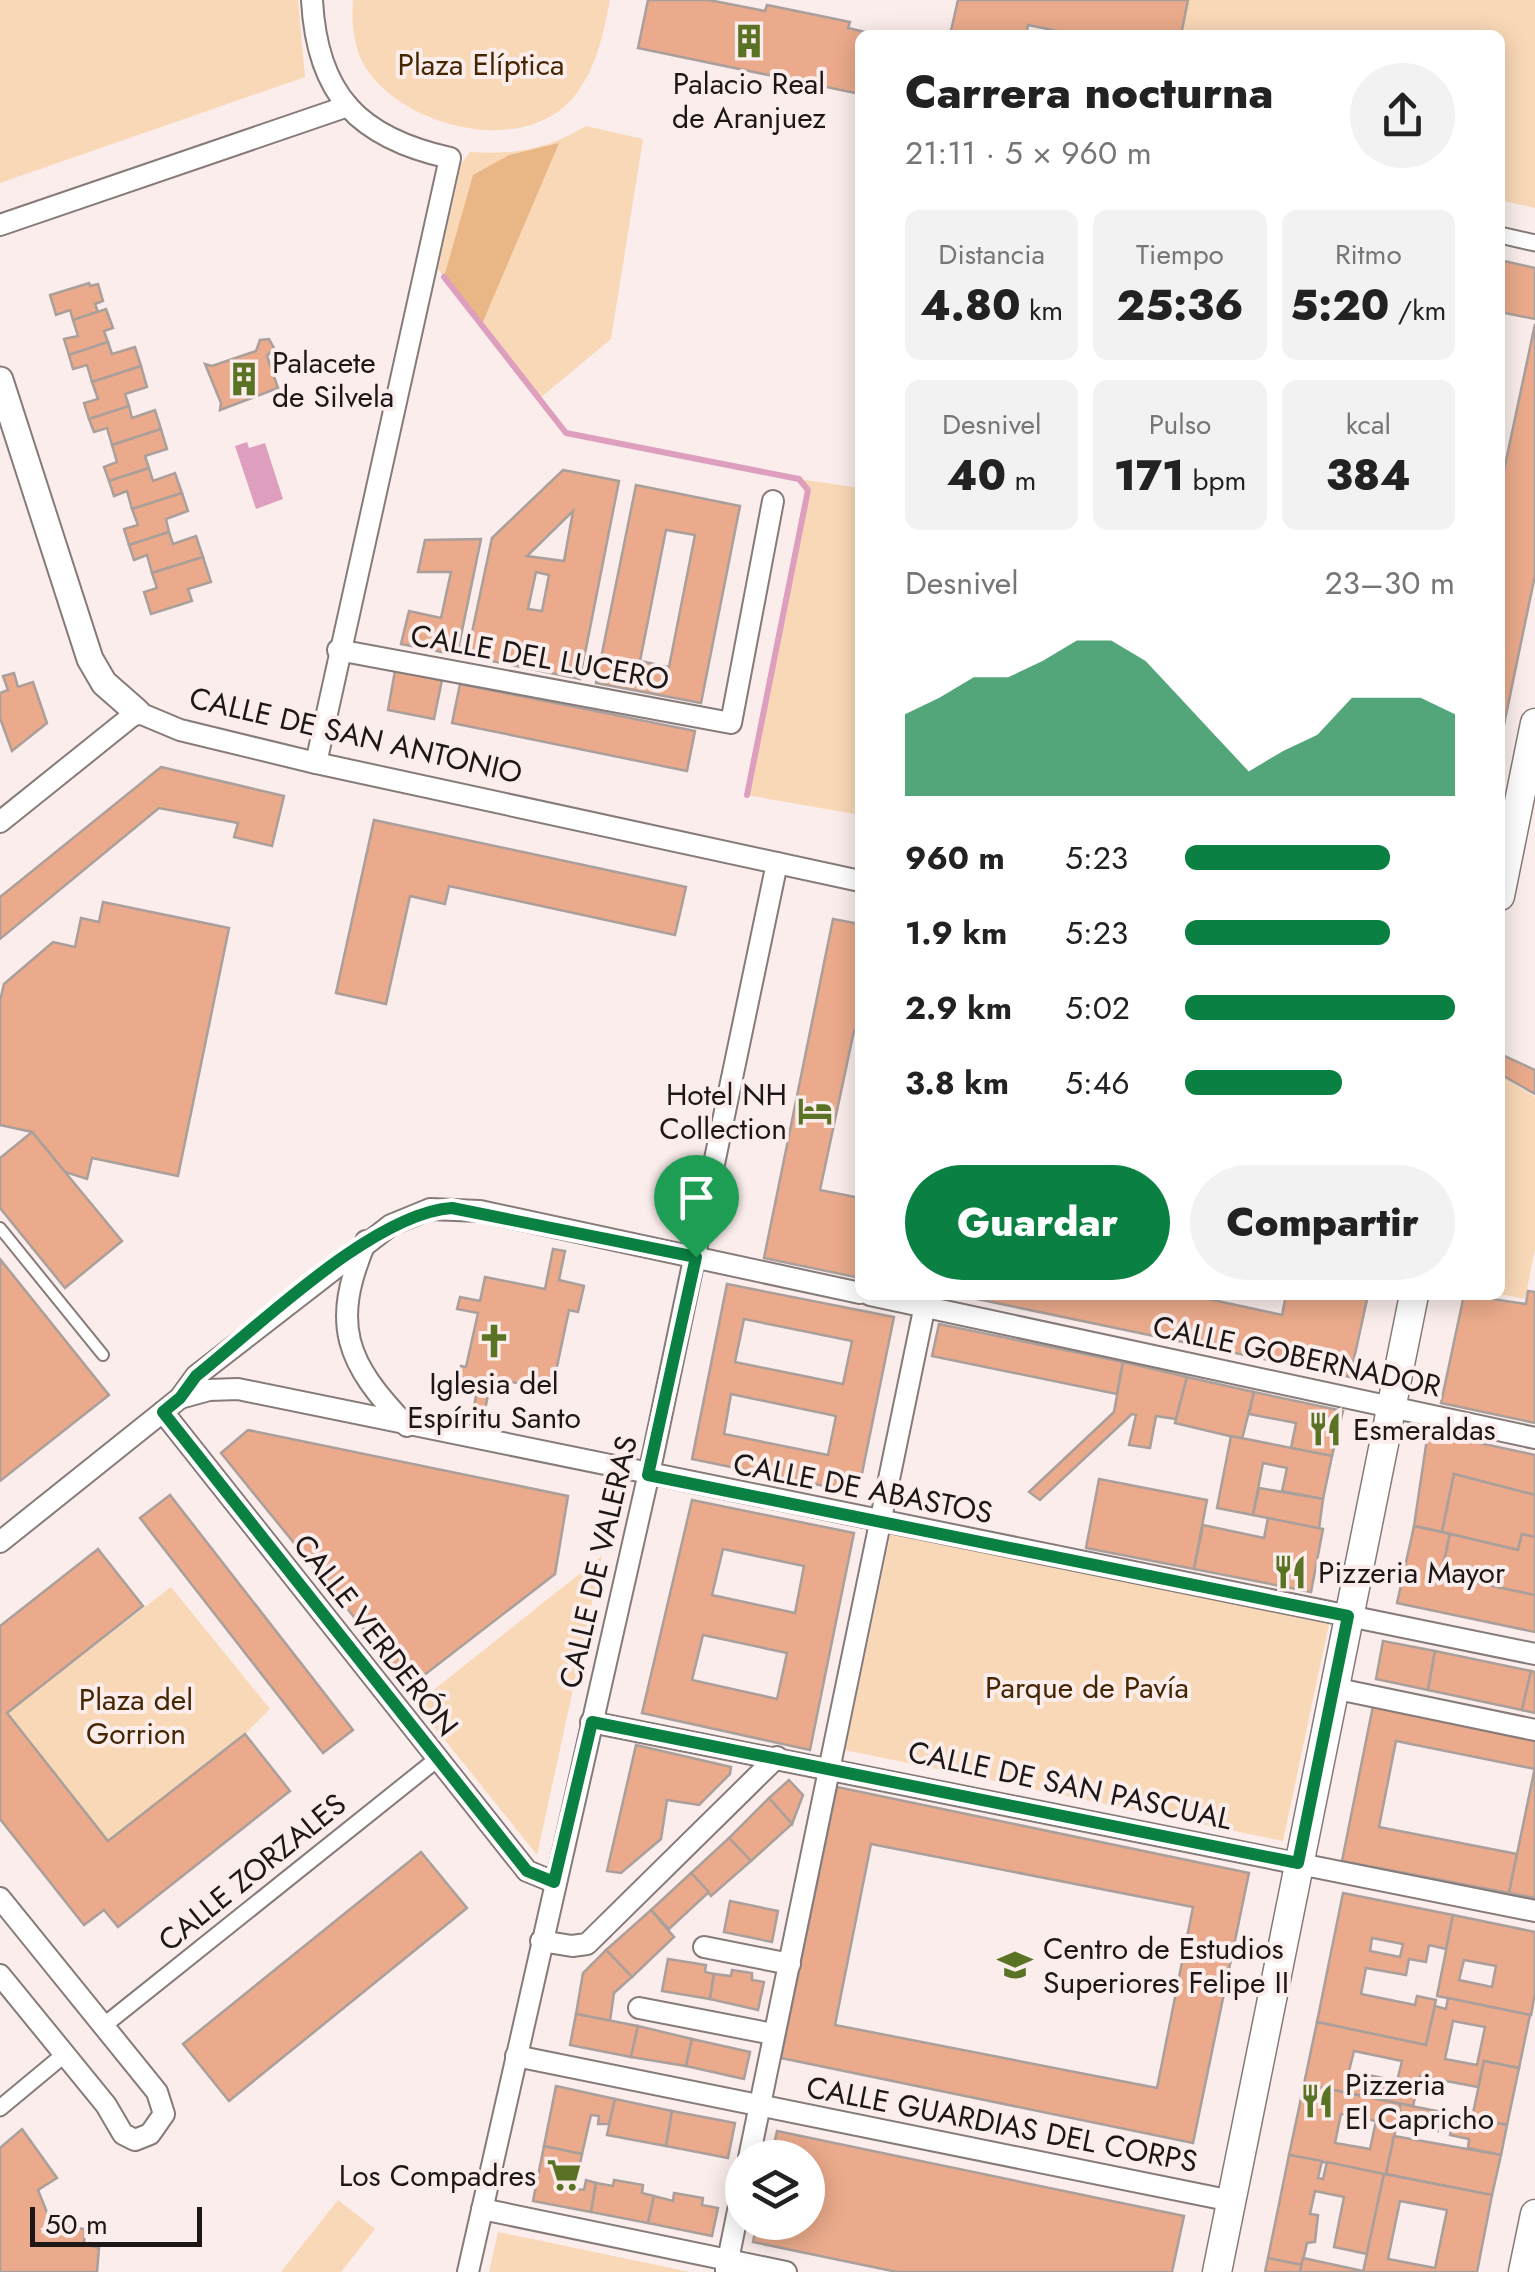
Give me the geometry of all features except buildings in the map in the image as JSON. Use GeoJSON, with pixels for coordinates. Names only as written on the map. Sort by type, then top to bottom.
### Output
{"type":"FeatureCollection","features":[{"type":"Feature","properties":{"kind":"main road"},"geometry":{"type":"LineString","coordinates":[[1505,871],[1535,723]]}},
{"type":"Feature","properties":{"kind":"main road"},"geometry":{"type":"LineString","coordinates":[[1217,2272],[1413,1300]]}},
{"type":"Feature","properties":{"kind":"main road"},"geometry":{"type":"LineString","coordinates":[[1523,2272],[1534,2221]]}},
{"type":"Feature","properties":{"kind":"street"},"geometry":{"type":"LineString","coordinates":[[312,0],[314,38],[328,76],[348,106],[376,134],[414,150],[450,158],[316,763]]}},
{"type":"Feature","properties":{"kind":"street"},"geometry":{"type":"LineString","coordinates":[[0,225],[348,106]]}},
{"type":"Feature","properties":{"kind":"street"},"geometry":{"type":"LineString","coordinates":[[1505,236],[1535,243]]}},
{"type":"Feature","properties":{"kind":"street","name":"CALLE DE SAN ANTONIO"},"geometry":{"type":"LineString","coordinates":[[0,380],[90,659],[104,684],[137,712],[180,730],[316,763],[855,880]]}},
{"type":"Feature","properties":{"kind":"street","name":"CALLE DEL LUCERO"},"geometry":{"type":"LineString","coordinates":[[338,650],[731,723],[773,502]]}},
{"type":"Feature","properties":{"kind":"street"},"geometry":{"type":"LineString","coordinates":[[0,822],[137,712]]}},
{"type":"Feature","properties":{"kind":"street","name":"CALLE DE VALERAS"},"geometry":{"type":"LineString","coordinates":[[468,2272],[696,1257],[777,863]]}},
{"type":"Feature","properties":{"kind":"street"},"geometry":{"type":"LineString","coordinates":[[0,1542],[180,1398],[196,1376],[367,1240],[409,1216],[452,1208],[855,1292]]}},
{"type":"Feature","properties":{"kind":"street"},"geometry":{"type":"LineString","coordinates":[[367,1240],[348,1293],[347,1335],[363,1376],[406,1426]]}},
{"type":"Feature","properties":{"kind":"street"},"geometry":{"type":"LineString","coordinates":[[753,2140],[925,1301]]}},
{"type":"Feature","properties":{"kind":"street","name":"CALLE GOBERNADOR"},"geometry":{"type":"LineString","coordinates":[[925,1301],[1535,1438]]}},
{"type":"Feature","properties":{"kind":"street","name":"CALLE DE ABASTOS"},"geometry":{"type":"LineString","coordinates":[[180,1398],[209,1390],[238,1389],[1535,1654]]}},
{"type":"Feature","properties":{"kind":"street","name":"CALLE VERDERÓN"},"geometry":{"type":"LineString","coordinates":[[163,1412],[527,1871],[554,1882]]}},
{"type":"Feature","properties":{"kind":"street"},"geometry":{"type":"LineString","coordinates":[[1333,1688],[1535,1730]]}},
{"type":"Feature","properties":{"kind":"street","name":"CALLE DE SAN PASCUAL"},"geometry":{"type":"LineString","coordinates":[[592,1722],[777,1756],[1535,1911]]}},
{"type":"Feature","properties":{"kind":"street"},"geometry":{"type":"LineString","coordinates":[[541,1940],[572,1946],[587,1944],[777,1756]]}},
{"type":"Feature","properties":{"kind":"street","name":"CALLE ZORZALES"},"geometry":{"type":"LineString","coordinates":[[102,2027],[436,1760]]}},
{"type":"Feature","properties":{"kind":"street"},"geometry":{"type":"LineString","coordinates":[[0,1898],[164,2103],[160,2124],[150,2134],[134,2140],[123,2134],[106,2105],[0,1975]]}},
{"type":"Feature","properties":{"kind":"street"},"geometry":{"type":"LineString","coordinates":[[704,1947],[790,1964]]}},
{"type":"Feature","properties":{"kind":"street"},"geometry":{"type":"LineString","coordinates":[[639,2008],[773,2034]]}},
{"type":"Feature","properties":{"kind":"street"},"geometry":{"type":"LineString","coordinates":[[0,2108],[65,2054]]}},
{"type":"Feature","properties":{"kind":"street","name":"CALLE GUARDIAS DEL CORPS"},"geometry":{"type":"LineString","coordinates":[[516,2056],[1232,2201]]}},
{"type":"Feature","properties":{"kind":"street"},"geometry":{"type":"LineString","coordinates":[[482,2209],[727,2266],[786,2272]]}},
{"type":"Feature","properties":{"kind":"street"},"geometry":{"type":"LineString","coordinates":[[727,2266],[732,2240]]}},
{"type":"Feature","properties":{"kind":"lane"},"geometry":{"type":"LineString","coordinates":[[0,1228],[103,1355]]}},
{"type":"Feature","properties":{"kind":"green space"},"geometry":{"type":"Polygon","coordinates":[[[0,0],[298,0],[305,77],[0,183],[0,0]]]}},
{"type":"Feature","properties":{"kind":"green space","name":"Plaza Elíptica"},"geometry":{"type":"Polygon","coordinates":[[[353,0],[610,0],[592,65],[571,100],[550,117],[524,127],[496,130],[438,120],[388,93],[360,57],[353,29],[353,0]]]}},
{"type":"Feature","properties":{"kind":"green space"},"geometry":{"type":"Polygon","coordinates":[[[1188,0],[1535,0],[1535,208],[1505,201],[1505,30],[1182,30],[1188,0]]]}},
{"type":"Feature","properties":{"kind":"green space"},"geometry":{"type":"Polygon","coordinates":[[[586,126],[643,139],[611,339],[540,398],[438,269],[461,164],[470,152],[530,149],[586,126]]]}},
{"type":"Feature","properties":{"kind":"green space"},"geometry":{"type":"Polygon","coordinates":[[[799,479],[855,487],[855,814],[747,795],[808,490],[799,479]]]}},
{"type":"Feature","properties":{"kind":"green space"},"geometry":{"type":"Polygon","coordinates":[[[1505,1078],[1535,1097],[1535,1249],[1525,1299],[1505,1295],[1505,1078]]]}},
{"type":"Feature","properties":{"kind":"green space","name":"Parque de Pavía"},"geometry":{"type":"Polygon","coordinates":[[[891,1532],[1329,1624],[1283,1841],[845,1750],[891,1532]]]}},
{"type":"Feature","properties":{"kind":"green space"},"geometry":{"type":"Polygon","coordinates":[[[602,1556],[537,1855],[416,1704],[602,1556]]]}},
{"type":"Feature","properties":{"kind":"green space","name":"Plaza del Gorrion"},"geometry":{"type":"Polygon","coordinates":[[[171,1587],[270,1709],[245,1734],[108,1841],[7,1713],[171,1587]]]}},
{"type":"Feature","properties":{"kind":"green space"},"geometry":{"type":"Polygon","coordinates":[[[338,2200],[375,2229],[341,2272],[281,2272],[338,2200]]]}},
{"type":"Feature","properties":{"kind":"green space"},"geometry":{"type":"Polygon","coordinates":[[[498,2232],[690,2272],[489,2272],[498,2232]]]}},
{"type":"Feature","properties":{"kind":"shaded area"},"geometry":{"type":"Polygon","coordinates":[[[559,143],[482,324],[444,277],[473,175],[509,155],[559,143]]]}},
{"type":"Feature","properties":{"kind":"shaded area"},"geometry":{"type":"Polygon","coordinates":[[[247,442],[249,448],[265,443],[283,499],[256,509],[235,446],[247,442]]]}},
{"type":"Feature","properties":{"kind":"waterway"},"geometry":{"type":"LineString","coordinates":[[444,277],[566,433],[799,479],[808,490],[747,795]]}},
{"type":"Feature","properties":{"kind":"place","name":"Palacio Real de Aranjuez"},"geometry":{"type":"Point","coordinates":[749,41]}},
{"type":"Feature","properties":{"kind":"place","name":"Palacete de Silvela"},"geometry":{"type":"Point","coordinates":[244,379]}},
{"type":"Feature","properties":{"kind":"place","name":"Hotel NH Collection"},"geometry":{"type":"Point","coordinates":[815,1111]}},
{"type":"Feature","properties":{"kind":"place","name":"Iglesia del Espíritu Santo"},"geometry":{"type":"Point","coordinates":[494,1341]}},
{"type":"Feature","properties":{"kind":"place","name":"Esmeraldas"},"geometry":{"type":"Point","coordinates":[1325,1429]}},
{"type":"Feature","properties":{"kind":"place","name":"Pizzeria Mayor"},"geometry":{"type":"Point","coordinates":[1290,1572]}},
{"type":"Feature","properties":{"kind":"place","name":"Centro de Estudios Superiores Felipe II"},"geometry":{"type":"Point","coordinates":[1015,1965]}},
{"type":"Feature","properties":{"kind":"place","name":"Pizzeria El Capricho"},"geometry":{"type":"Point","coordinates":[1317,2101]}},
{"type":"Feature","properties":{"kind":"place","name":"Los Compadres"},"geometry":{"type":"Point","coordinates":[564,2175]}},
{"type":"Feature","properties":{"kind":"route"},"geometry":{"type":"LineString","coordinates":[[452,1208],[480,1211],[696,1257],[648,1475],[1348,1616],[1298,1863],[592,1722],[554,1882],[527,1871],[163,1412],[180,1398],[196,1376],[367,1240],[409,1216],[452,1208]]}}]}
